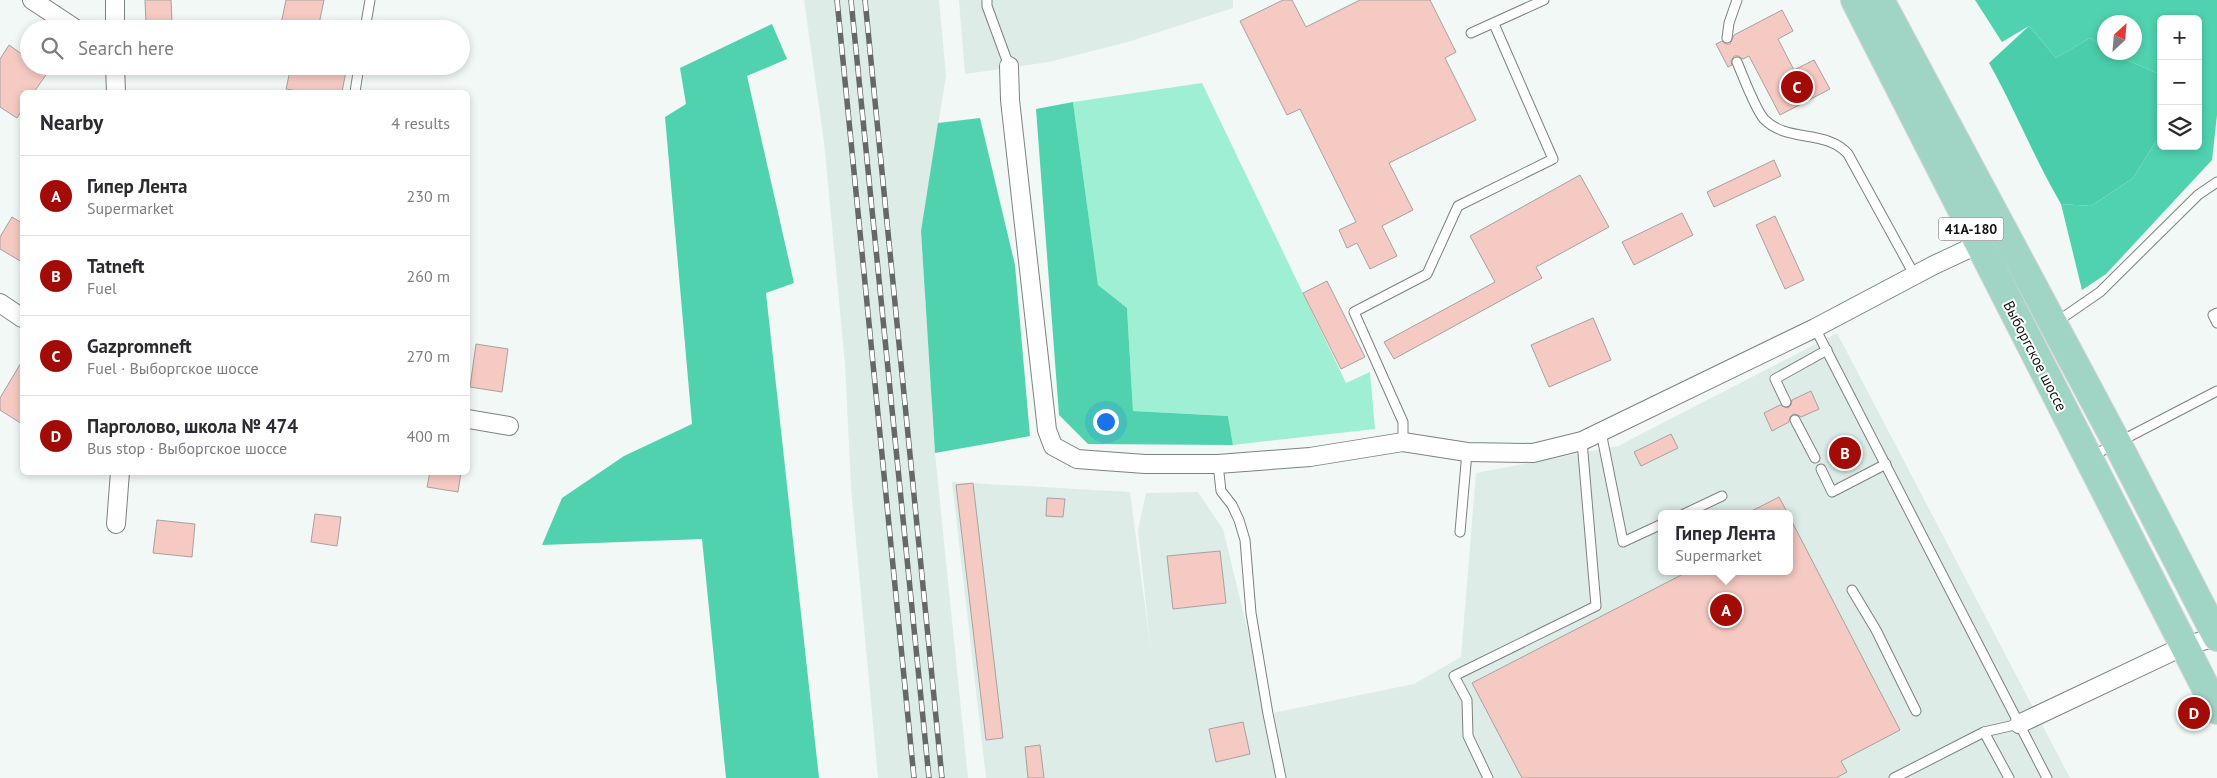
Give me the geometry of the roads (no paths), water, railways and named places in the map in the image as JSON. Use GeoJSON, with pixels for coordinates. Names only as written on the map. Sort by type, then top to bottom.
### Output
{"type":"FeatureCollection","features":[{"type":"Feature","properties":{"kind":"main road","name":"Выборгское шоссе"},"geometry":{"type":"LineString","coordinates":[[1856,0],[2087,458],[2217,710]]}},
{"type":"Feature","properties":{"kind":"main road","name":"Выборгское шоссе"},"geometry":{"type":"LineString","coordinates":[[1880,0],[2117,443],[2217,637]]}},
{"type":"Feature","properties":{"kind":"street"},"geometry":{"type":"LineString","coordinates":[[32,0],[62,20]]}},
{"type":"Feature","properties":{"kind":"street"},"geometry":{"type":"LineString","coordinates":[[114,20],[115,0]]}},
{"type":"Feature","properties":{"kind":"street"},"geometry":{"type":"LineString","coordinates":[[1009,66],[1010,100],[1047,430],[1053,446],[1077,459],[1146,464],[1218,464],[1310,457],[1402,442],[1467,452],[1533,453],[1582,441],[1815,328],[1979,244]]}},
{"type":"Feature","properties":{"kind":"street"},"geometry":{"type":"LineString","coordinates":[[115,75],[116,90]]}},
{"type":"Feature","properties":{"kind":"street"},"geometry":{"type":"LineString","coordinates":[[0,303],[20,317]]}},
{"type":"Feature","properties":{"kind":"street"},"geometry":{"type":"LineString","coordinates":[[470,419],[509,426]]}},
{"type":"Feature","properties":{"kind":"street"},"geometry":{"type":"LineString","coordinates":[[116,524],[120,475]]}},
{"type":"Feature","properties":{"kind":"street"},"geometry":{"type":"LineString","coordinates":[[2019,724],[2184,646],[2217,637]]}},
{"type":"Feature","properties":{"kind":"lane"},"geometry":{"type":"LineString","coordinates":[[367,20],[370,0]]}},
{"type":"Feature","properties":{"kind":"lane"},"geometry":{"type":"LineString","coordinates":[[986,0],[1009,66]]}},
{"type":"Feature","properties":{"kind":"lane"},"geometry":{"type":"LineString","coordinates":[[1471,33],[1544,0]]}},
{"type":"Feature","properties":{"kind":"lane"},"geometry":{"type":"LineString","coordinates":[[1727,38],[1729,22],[1737,0]]}},
{"type":"Feature","properties":{"kind":"lane"},"geometry":{"type":"LineString","coordinates":[[1402,442],[1403,422],[1354,312],[1427,274],[1458,206],[1553,159],[1494,24]]}},
{"type":"Feature","properties":{"kind":"lane"},"geometry":{"type":"LineString","coordinates":[[1737,62],[1762,117],[1773,126],[1788,133],[1832,141],[1841,146],[1848,154],[1915,276]]}},
{"type":"Feature","properties":{"kind":"lane"},"geometry":{"type":"LineString","coordinates":[[355,90],[358,75]]}},
{"type":"Feature","properties":{"kind":"lane"},"geometry":{"type":"LineString","coordinates":[[2052,324],[2100,292],[2198,195],[2217,182]]}},
{"type":"Feature","properties":{"kind":"lane"},"geometry":{"type":"LineString","coordinates":[[2217,313],[2213,315],[2217,323]]}},
{"type":"Feature","properties":{"kind":"lane"},"geometry":{"type":"LineString","coordinates":[[1815,328],[2047,778]]}},
{"type":"Feature","properties":{"kind":"lane"},"geometry":{"type":"LineString","coordinates":[[1786,402],[1775,379],[1827,350]]}},
{"type":"Feature","properties":{"kind":"lane"},"geometry":{"type":"LineString","coordinates":[[2087,458],[2217,390]]}},
{"type":"Feature","properties":{"kind":"lane"},"geometry":{"type":"LineString","coordinates":[[1795,420],[1815,458]]}},
{"type":"Feature","properties":{"kind":"lane"},"geometry":{"type":"LineString","coordinates":[[1601,432],[1623,542],[1658,526]]}},
{"type":"Feature","properties":{"kind":"lane"},"geometry":{"type":"LineString","coordinates":[[1488,778],[1468,736],[1467,700],[1454,676],[1596,606],[1582,441]]}},
{"type":"Feature","properties":{"kind":"lane"},"geometry":{"type":"LineString","coordinates":[[1460,532],[1467,452]]}},
{"type":"Feature","properties":{"kind":"lane"},"geometry":{"type":"LineString","coordinates":[[1218,464],[1221,491],[1232,505],[1245,540],[1251,613],[1268,714],[1282,778]]}},
{"type":"Feature","properties":{"kind":"lane"},"geometry":{"type":"LineString","coordinates":[[1821,469],[1832,492],[1886,464]]}},
{"type":"Feature","properties":{"kind":"lane"},"geometry":{"type":"LineString","coordinates":[[1692,510],[1722,496]]}},
{"type":"Feature","properties":{"kind":"lane"},"geometry":{"type":"LineString","coordinates":[[1852,590],[1876,630],[1916,711]]}},
{"type":"Feature","properties":{"kind":"lane"},"geometry":{"type":"LineString","coordinates":[[1894,778],[1984,732],[2019,724]]}},
{"type":"Feature","properties":{"kind":"lane"},"geometry":{"type":"LineString","coordinates":[[1984,732],[2009,778]]}},
{"type":"Feature","properties":{"kind":"railway"},"geometry":{"type":"LineString","coordinates":[[837,0],[914,778]]}},
{"type":"Feature","properties":{"kind":"railway"},"geometry":{"type":"LineString","coordinates":[[851,0],[929,778]]}},
{"type":"Feature","properties":{"kind":"railway"},"geometry":{"type":"LineString","coordinates":[[865,0],[942,778]]}},
{"type":"Feature","properties":{"kind":"place","name":"Gazpromneft"},"geometry":{"type":"Point","coordinates":[1797,87]}},
{"type":"Feature","properties":{"kind":"place","name":"Tatneft"},"geometry":{"type":"Point","coordinates":[1845,453]}},
{"type":"Feature","properties":{"kind":"place","name":"Гипер Лента"},"geometry":{"type":"Point","coordinates":[1726,610]}},
{"type":"Feature","properties":{"kind":"place","name":"Парголово, школа № 474"},"geometry":{"type":"Point","coordinates":[2194,713]}}]}
